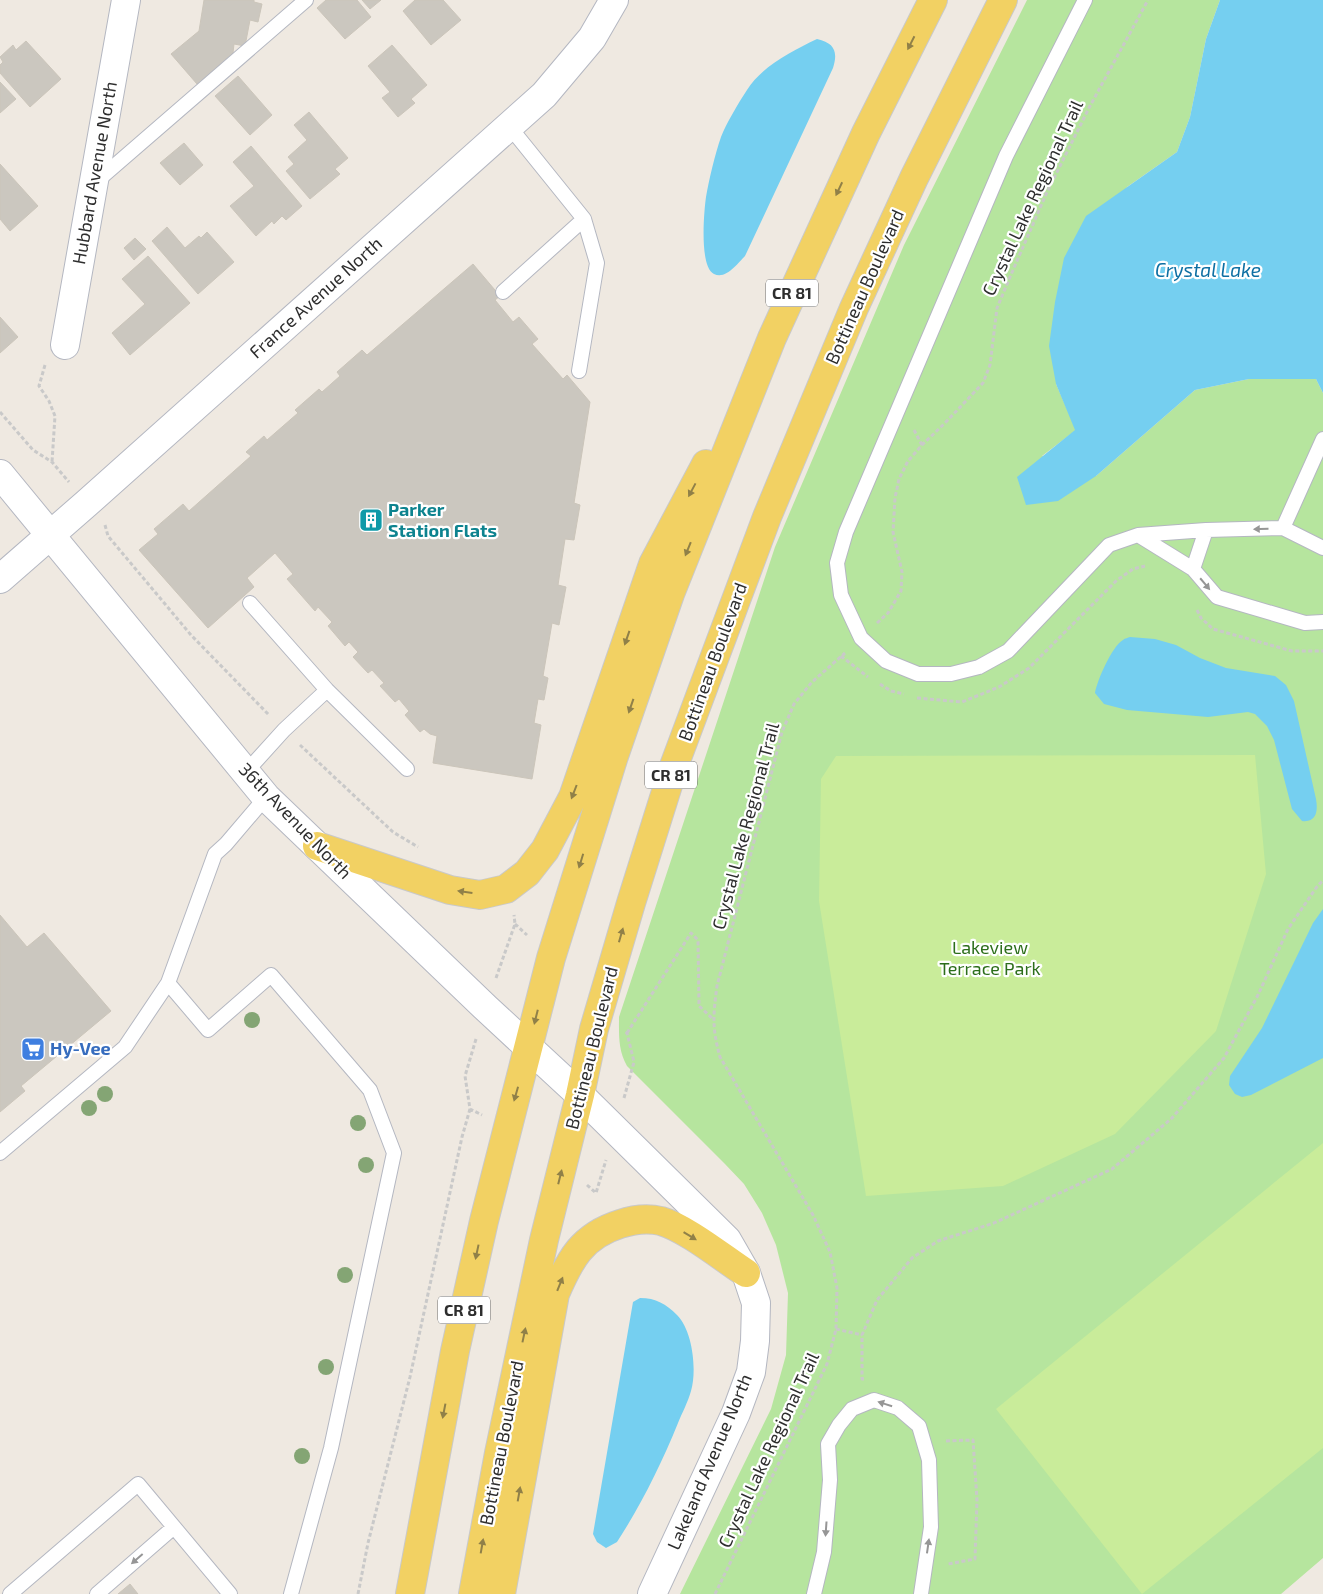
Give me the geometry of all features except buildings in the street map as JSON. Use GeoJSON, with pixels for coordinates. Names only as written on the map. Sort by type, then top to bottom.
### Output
{"type":"FeatureCollection","features":[{"type":"Feature","properties":{"kind":"main road","name":"CR 81"},"geometry":{"type":"LineString","coordinates":[[410,1594],[440,1428],[506,1128],[529,1047],[551,958],[614,756],[670,594],[772,338],[866,133],[933,0]]}},
{"type":"Feature","properties":{"kind":"main road","name":"Bottineau Boulevard"},"geometry":{"type":"LineString","coordinates":[[473,1594],[499,1453],[544,1240],[580,1095],[594,1029],[674,766],[768,517],[854,308],[914,178],[1003,0]]}},
{"type":"Feature","properties":{"kind":"main road"},"geometry":{"type":"LineString","coordinates":[[317,846],[450,890],[480,895],[506,889],[527,872],[546,850],[573,797],[653,564],[772,338]]}},
{"type":"Feature","properties":{"kind":"main road"},"geometry":{"type":"LineString","coordinates":[[501,1594],[555,1294],[566,1268],[580,1248],[603,1230],[632,1220],[661,1221],[689,1234],[746,1273]]}},
{"type":"Feature","properties":{"kind":"street","name":"Hubbard Avenue North"},"geometry":{"type":"LineString","coordinates":[[65,345],[126,0]]}},
{"type":"Feature","properties":{"kind":"street","name":"France Avenue North"},"geometry":{"type":"LineString","coordinates":[[0,580],[544,95],[592,38],[614,0]]}},
{"type":"Feature","properties":{"kind":"street","name":"36th Avenue North"},"geometry":{"type":"LineString","coordinates":[[0,474],[266,797],[486,1008],[580,1095]]}},
{"type":"Feature","properties":{"kind":"street","name":"Lakeland Avenue North"},"geometry":{"type":"LineString","coordinates":[[580,1095],[727,1240],[746,1273],[756,1303],[756,1341],[751,1372],[736,1413],[652,1594]]}},
{"type":"Feature","properties":{"kind":"lane"},"geometry":{"type":"LineString","coordinates":[[92,185],[306,0]]}},
{"type":"Feature","properties":{"kind":"lane"},"geometry":{"type":"LineString","coordinates":[[1085,0],[1006,156],[846,532],[838,563],[841,595],[861,638],[886,661],[918,674],[950,674],[979,667],[1008,651],[1110,545],[1138,535],[1206,530],[1283,528],[1323,548]]}},
{"type":"Feature","properties":{"kind":"lane"},"geometry":{"type":"LineString","coordinates":[[509,126],[584,219],[597,263],[579,371]]}},
{"type":"Feature","properties":{"kind":"lane"},"geometry":{"type":"LineString","coordinates":[[503,292],[584,219]]}},
{"type":"Feature","properties":{"kind":"lane"},"geometry":{"type":"LineString","coordinates":[[1283,528],[1323,438]]}},
{"type":"Feature","properties":{"kind":"lane"},"geometry":{"type":"LineString","coordinates":[[1193,569],[1206,530]]}},
{"type":"Feature","properties":{"kind":"lane"},"geometry":{"type":"LineString","coordinates":[[1138,535],[1193,569],[1217,597],[1305,622],[1323,622]]}},
{"type":"Feature","properties":{"kind":"lane"},"geometry":{"type":"LineString","coordinates":[[250,603],[327,690],[407,769]]}},
{"type":"Feature","properties":{"kind":"lane"},"geometry":{"type":"LineString","coordinates":[[246,772],[284,730],[327,690]]}},
{"type":"Feature","properties":{"kind":"lane"},"geometry":{"type":"LineString","coordinates":[[0,1154],[125,1047],[168,983],[216,854],[266,797]]}},
{"type":"Feature","properties":{"kind":"lane"},"geometry":{"type":"LineString","coordinates":[[168,983],[208,1030],[271,975],[370,1090],[394,1153],[331,1448],[291,1594]]}},
{"type":"Feature","properties":{"kind":"lane"},"geometry":{"type":"LineString","coordinates":[[814,1594],[824,1552],[830,1480],[828,1444],[839,1425],[852,1409],[874,1400],[898,1408],[919,1426],[929,1460],[931,1527],[921,1594]]}},
{"type":"Feature","properties":{"kind":"lane"},"geometry":{"type":"LineString","coordinates":[[10,1594],[138,1484],[230,1594]]}},
{"type":"Feature","properties":{"kind":"lane"},"geometry":{"type":"LineString","coordinates":[[97,1594],[174,1528]]}},
{"type":"Feature","properties":{"kind":"path","name":"Crystal Lake Regional Trail"},"geometry":{"type":"LineString","coordinates":[[715,1594],[828,1364],[836,1329],[837,1288],[830,1252],[813,1215],[720,1058],[712,1018],[716,986],[782,732],[794,704],[812,682],[888,613],[901,591],[902,572],[893,532],[895,498],[899,480],[908,461],[983,383],[990,365],[997,308],[1010,277],[1048,192],[1090,106],[1148,0]]}},
{"type":"Feature","properties":{"kind":"path"},"geometry":{"type":"LineString","coordinates":[[0,412],[33,450],[52,462],[55,416],[49,401],[39,386]]}},
{"type":"Feature","properties":{"kind":"path"},"geometry":{"type":"LineString","coordinates":[[916,697],[962,702],[999,687],[1029,668],[1116,581],[1133,569],[1153,564]]}},
{"type":"Feature","properties":{"kind":"path"},"geometry":{"type":"LineString","coordinates":[[1194,605],[1201,618],[1213,629],[1292,651],[1323,651]]}},
{"type":"Feature","properties":{"kind":"path"},"geometry":{"type":"LineString","coordinates":[[841,656],[870,678]]}},
{"type":"Feature","properties":{"kind":"path"},"geometry":{"type":"LineString","coordinates":[[877,683],[891,691],[908,695]]}},
{"type":"Feature","properties":{"kind":"path"},"geometry":{"type":"LineString","coordinates":[[871,1380],[862,1379],[862,1335],[877,1300],[912,1258],[938,1241],[994,1223],[1112,1169],[1172,1118],[1224,1058],[1258,995],[1288,929],[1323,880]]}},
{"type":"Feature","properties":{"kind":"path"},"geometry":{"type":"LineString","coordinates":[[627,1033],[691,933],[698,940],[699,1006],[712,1018]]}},
{"type":"Feature","properties":{"kind":"path"},"geometry":{"type":"LineString","coordinates":[[358,1594],[368,1542],[410,1377],[462,1137],[470,1109]]}},
{"type":"Feature","properties":{"kind":"path"},"geometry":{"type":"LineString","coordinates":[[836,1329],[862,1335]]}},
{"type":"Feature","properties":{"kind":"path"},"geometry":{"type":"LineString","coordinates":[[925,1567],[976,1559],[977,1500],[973,1440],[945,1441],[942,1433]]}},
{"type":"Feature","properties":{"kind":"green space","name":"Lakeview Terrace Park"},"geometry":{"type":"Polygon","coordinates":[[[1027,0],[1220,0],[1206,39],[1190,117],[1177,152],[1127,187],[1056,384],[1076,430],[1042,456],[1096,476],[1195,390],[1249,379],[1316,379],[1323,393],[1323,1558],[1281,1594],[680,1594],[771,1409],[786,1355],[788,1293],[776,1245],[762,1213],[744,1184],[627,1066],[619,1036],[619,1017],[775,547],[904,245],[1027,0]]]}},
{"type":"Feature","properties":{"kind":"green space"},"geometry":{"type":"Polygon","coordinates":[[[1255,755],[1266,874],[1216,1031],[1115,1134],[1003,1186],[866,1196],[819,901],[821,779],[836,756],[1255,755]]]}},
{"type":"Feature","properties":{"kind":"green space"},"geometry":{"type":"Polygon","coordinates":[[[1323,1143],[1323,1448],[1142,1594],[996,1409],[1323,1143]]]}},
{"type":"Feature","properties":{"kind":"water","name":"Crystal Lake"},"geometry":{"type":"Polygon","coordinates":[[[1220,0],[1323,0],[1323,393],[1316,379],[1249,379],[1195,390],[1096,476],[1058,501],[1026,505],[1017,477],[1075,430],[1056,384],[1049,346],[1064,258],[1086,216],[1177,152],[1190,117],[1206,39],[1220,0]]]}},
{"type":"Feature","properties":{"kind":"water"},"geometry":{"type":"Polygon","coordinates":[[[817,39],[828,43],[834,49],[833,68],[745,256],[727,273],[723,275],[714,274],[709,269],[704,250],[704,214],[710,175],[723,132],[753,81],[769,66],[817,39]]]}},
{"type":"Feature","properties":{"kind":"water"},"geometry":{"type":"Polygon","coordinates":[[[1130,637],[1155,639],[1176,645],[1200,658],[1226,668],[1275,676],[1286,685],[1294,701],[1316,799],[1317,807],[1314,818],[1302,821],[1292,809],[1274,740],[1267,726],[1255,714],[1248,712],[1208,717],[1127,710],[1104,704],[1095,693],[1099,680],[1114,649],[1124,639],[1130,637]]]}},
{"type":"Feature","properties":{"kind":"water"},"geometry":{"type":"Polygon","coordinates":[[[1323,909],[1323,1058],[1251,1095],[1242,1097],[1235,1094],[1229,1085],[1230,1076],[1262,1028],[1313,923],[1323,909]]]}},
{"type":"Feature","properties":{"kind":"water"},"geometry":{"type":"Polygon","coordinates":[[[640,1298],[656,1300],[665,1305],[682,1322],[687,1331],[692,1351],[693,1383],[658,1469],[617,1542],[606,1548],[597,1542],[593,1534],[633,1302],[640,1298]]]}},
{"type":"Feature","properties":{"kind":"place","name":"Parker Station Flats"},"geometry":{"type":"Point","coordinates":[371,520]}},
{"type":"Feature","properties":{"kind":"place","name":"Hy-Vee"},"geometry":{"type":"Point","coordinates":[33,1049]}}]}
